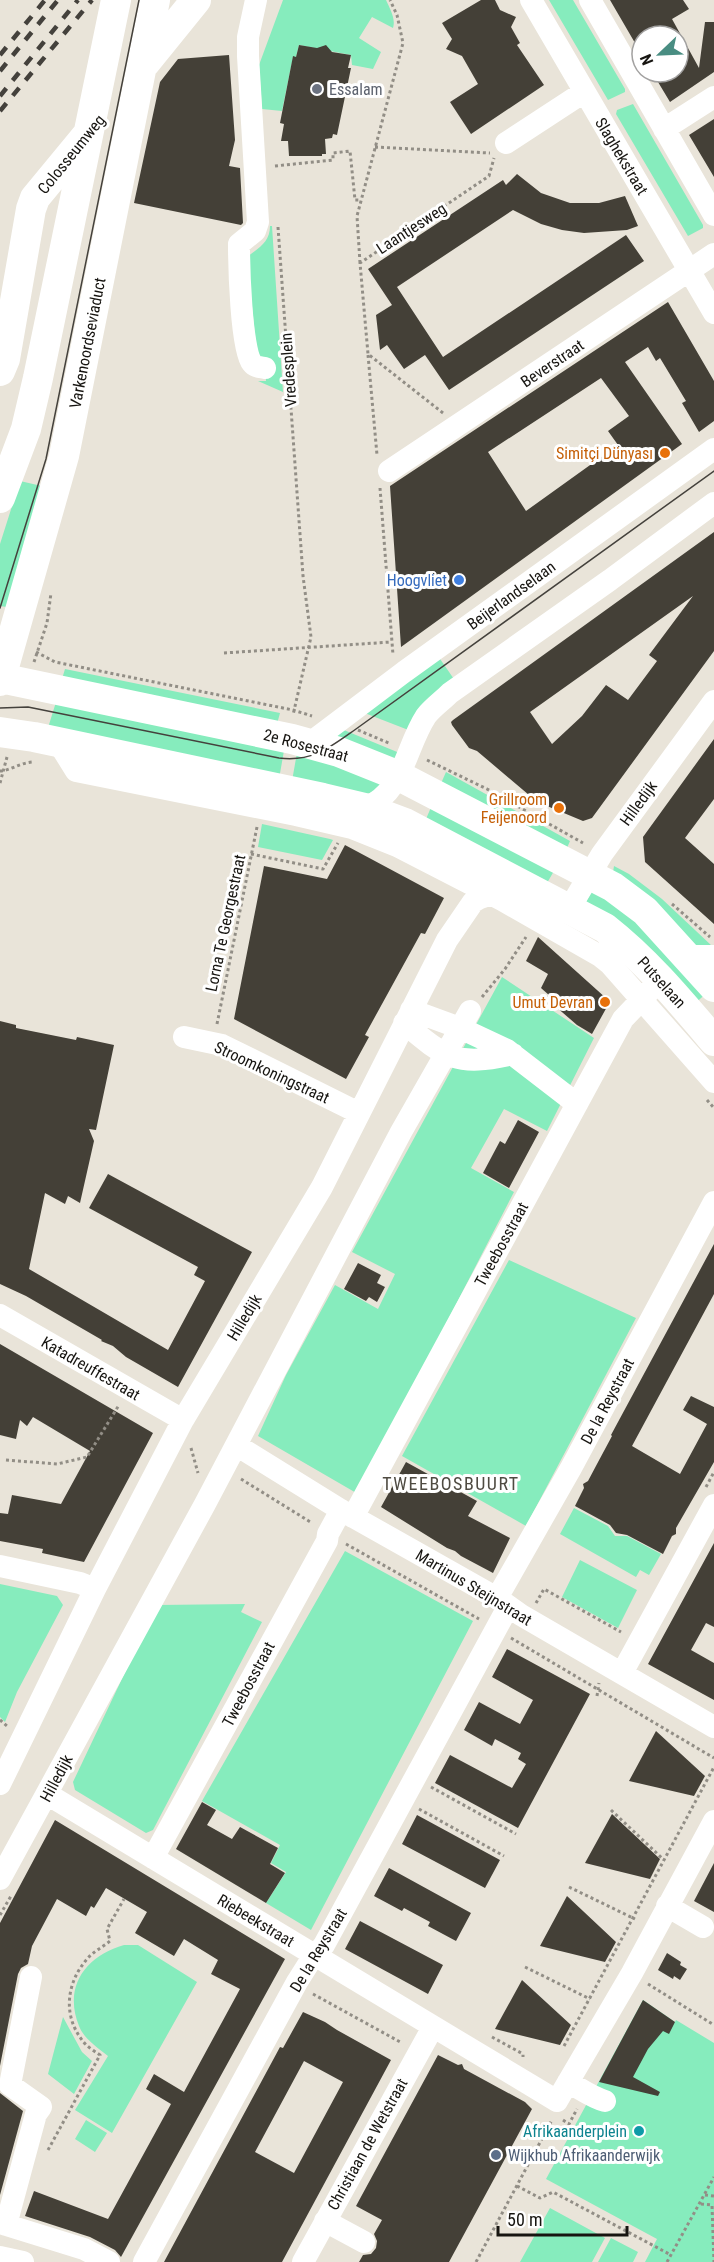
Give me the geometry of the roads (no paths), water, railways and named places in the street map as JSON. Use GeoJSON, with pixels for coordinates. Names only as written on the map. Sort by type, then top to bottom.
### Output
{"type":"FeatureCollection","features":[{"type":"Feature","properties":{"kind":"main road"},"geometry":{"type":"LineString","coordinates":[[3,488],[26,429],[44,355],[116,0]]}},
{"type":"Feature","properties":{"kind":"main road","name":"Varkenoordseviaduct"},"geometry":{"type":"LineString","coordinates":[[0,679],[69,434],[155,0]]}},
{"type":"Feature","properties":{"kind":"main road","name":"Colosseumweg"},"geometry":{"type":"LineString","coordinates":[[0,371],[5,359],[29,217],[34,201],[196,0]]}},
{"type":"Feature","properties":{"kind":"main road","name":"2e Rosestraat"},"geometry":{"type":"LineString","coordinates":[[0,679],[412,763],[596,864]]}},
{"type":"Feature","properties":{"kind":"main road"},"geometry":{"type":"LineString","coordinates":[[0,732],[240,779],[356,818],[405,823],[569,909]]}},
{"type":"Feature","properties":{"kind":"main road"},"geometry":{"type":"LineString","coordinates":[[596,864],[613,887],[707,955],[714,987]]}},
{"type":"Feature","properties":{"kind":"main road","name":"Putselaan"},"geometry":{"type":"LineString","coordinates":[[569,909],[605,928],[629,947],[651,989],[714,1041]]}},
{"type":"Feature","properties":{"kind":"street"},"geometry":{"type":"LineString","coordinates":[[256,0],[248,37],[248,56],[258,222],[255,231],[239,244],[239,263],[245,340],[252,363],[265,368]]}},
{"type":"Feature","properties":{"kind":"street","name":"Slaghekstraat"},"geometry":{"type":"LineString","coordinates":[[531,0],[714,313]]}},
{"type":"Feature","properties":{"kind":"street"},"geometry":{"type":"LineString","coordinates":[[590,0],[714,215]]}},
{"type":"Feature","properties":{"kind":"street"},"geometry":{"type":"LineString","coordinates":[[501,148],[584,92]]}},
{"type":"Feature","properties":{"kind":"street"},"geometry":{"type":"LineString","coordinates":[[664,129],[714,97]]}},
{"type":"Feature","properties":{"kind":"street","name":"Beverstraat"},"geometry":{"type":"LineString","coordinates":[[384,466],[459,426],[714,254]]}},
{"type":"Feature","properties":{"kind":"street","name":"Beijerlandselaan"},"geometry":{"type":"LineString","coordinates":[[310,743],[404,672],[714,449]]}},
{"type":"Feature","properties":{"kind":"street"},"geometry":{"type":"LineString","coordinates":[[356,818],[385,796],[412,763],[428,714],[450,693],[714,503]]}},
{"type":"Feature","properties":{"kind":"street","name":"Hilledijk"},"geometry":{"type":"LineString","coordinates":[[569,909],[596,864],[714,701]]}},
{"type":"Feature","properties":{"kind":"street"},"geometry":{"type":"LineString","coordinates":[[58,742],[76,771],[261,808],[356,818],[397,846],[491,894]]}},
{"type":"Feature","properties":{"kind":"street","name":"Hilledijk"},"geometry":{"type":"LineString","coordinates":[[0,1784],[95,1589],[183,1420],[322,1187],[447,940],[472,903],[522,884]]}},
{"type":"Feature","properties":{"kind":"street","name":"Putselaan"},"geometry":{"type":"LineString","coordinates":[[491,894],[600,956],[651,989],[714,1082]]}},
{"type":"Feature","properties":{"kind":"street","name":"Putselaan"},"geometry":{"type":"LineString","coordinates":[[605,928],[610,964]]}},
{"type":"Feature","properties":{"kind":"street","name":"Tweebosstraat"},"geometry":{"type":"LineString","coordinates":[[153,1858],[327,1541],[328,1534],[347,1513],[623,1019],[651,989]]}},
{"type":"Feature","properties":{"kind":"street"},"geometry":{"type":"LineString","coordinates":[[408,1016],[465,1019],[577,1104]]}},
{"type":"Feature","properties":{"kind":"street"},"geometry":{"type":"LineString","coordinates":[[408,1016],[433,1047],[445,1054],[479,1061],[513,1054]]}},
{"type":"Feature","properties":{"kind":"street","name":"Hilledijk"},"geometry":{"type":"LineString","coordinates":[[0,1879],[205,1504],[401,1132],[465,1019]]}},
{"type":"Feature","properties":{"kind":"street","name":"Stroomkoningstraat"},"geometry":{"type":"LineString","coordinates":[[184,1037],[222,1045],[359,1113]]}},
{"type":"Feature","properties":{"kind":"street","name":"De la Reystraat"},"geometry":{"type":"LineString","coordinates":[[144,2262],[297,1982],[324,1945],[571,1468],[714,1202]]}},
{"type":"Feature","properties":{"kind":"street","name":"Katadreuffestraat"},"geometry":{"type":"LineString","coordinates":[[0,1315],[183,1420]]}},
{"type":"Feature","properties":{"kind":"street","name":"Martinus Steijnstraat"},"geometry":{"type":"LineString","coordinates":[[236,1445],[347,1513],[714,1727]]}},
{"type":"Feature","properties":{"kind":"street"},"geometry":{"type":"LineString","coordinates":[[622,1673],[714,1505]]}},
{"type":"Feature","properties":{"kind":"street"},"geometry":{"type":"LineString","coordinates":[[0,1566],[80,1583],[95,1589]]}},
{"type":"Feature","properties":{"kind":"street","name":"Riebeekstraat"},"geometry":{"type":"LineString","coordinates":[[47,1794],[433,2027],[560,2100],[586,2092],[590,2097],[605,2101]]}},
{"type":"Feature","properties":{"kind":"street"},"geometry":{"type":"LineString","coordinates":[[560,2100],[714,1821]]}},
{"type":"Feature","properties":{"kind":"street"},"geometry":{"type":"LineString","coordinates":[[667,1906],[703,1927]]}},
{"type":"Feature","properties":{"kind":"street"},"geometry":{"type":"LineString","coordinates":[[31,1977],[10,2085],[41,2107],[36,2114],[3,2224],[84,2249],[109,2262]]}},
{"type":"Feature","properties":{"kind":"street","name":"Christiaan de Wetstraat"},"geometry":{"type":"LineString","coordinates":[[303,2262],[433,2027]]}},
{"type":"Feature","properties":{"kind":"street"},"geometry":{"type":"LineString","coordinates":[[325,2221],[364,2242]]}},
{"type":"Feature","properties":{"kind":"street"},"geometry":{"type":"LineString","coordinates":[[0,2256],[23,2262]]}},
{"type":"Feature","properties":{"kind":"tram line"},"geometry":{"type":"LineString","coordinates":[[0,608],[46,459],[139,0]]}},
{"type":"Feature","properties":{"kind":"tram line"},"geometry":{"type":"LineString","coordinates":[[0,708],[28,707],[279,758],[311,756],[329,748],[346,736],[714,471]]}},
{"type":"Feature","properties":{"kind":"railway"},"geometry":{"type":"LineString","coordinates":[[0,55],[45,0]]}},
{"type":"Feature","properties":{"kind":"railway"},"geometry":{"type":"LineString","coordinates":[[0,71],[58,0]]}},
{"type":"Feature","properties":{"kind":"railway"},"geometry":{"type":"LineString","coordinates":[[0,96],[78,0]]}},
{"type":"Feature","properties":{"kind":"railway"},"geometry":{"type":"LineString","coordinates":[[0,111],[92,0]]}},
{"type":"Feature","properties":{"kind":"place","name":"Essalam"},"geometry":{"type":"Point","coordinates":[317,89]}},
{"type":"Feature","properties":{"kind":"place","name":"Simitçi Dünyası"},"geometry":{"type":"Point","coordinates":[665,453]}},
{"type":"Feature","properties":{"kind":"place","name":"Hoogvliet"},"geometry":{"type":"Point","coordinates":[459,580]}},
{"type":"Feature","properties":{"kind":"place","name":"Grillroom Feijenoord"},"geometry":{"type":"Point","coordinates":[559,808]}},
{"type":"Feature","properties":{"kind":"place","name":"Umut Devran"},"geometry":{"type":"Point","coordinates":[605,1002]}},
{"type":"Feature","properties":{"kind":"place","name":"Afrikaanderplein"},"geometry":{"type":"Point","coordinates":[639,2131]}},
{"type":"Feature","properties":{"kind":"place","name":"Wijkhub Afrikaanderwijk"},"geometry":{"type":"Point","coordinates":[496,2155]}},
{"type":"Feature","properties":{"kind":"district","name":"TWEEBOSBUURT"},"geometry":{"type":"Point","coordinates":[451,1484]}}]}
